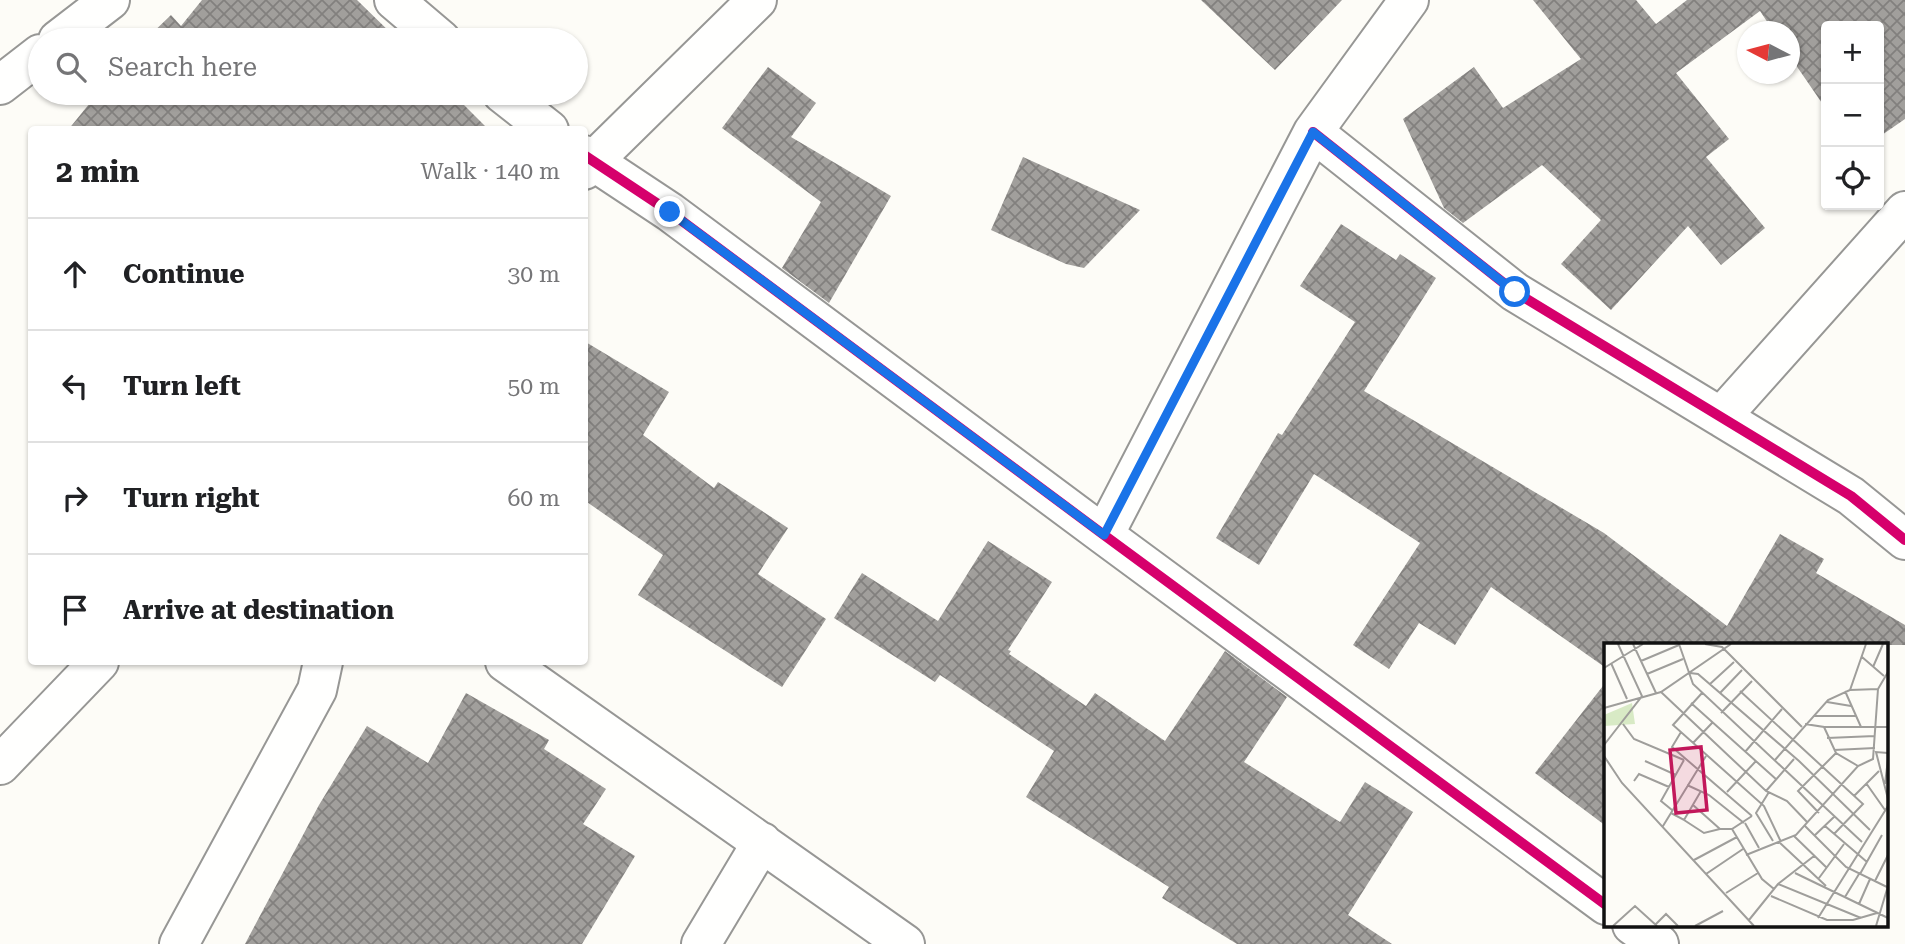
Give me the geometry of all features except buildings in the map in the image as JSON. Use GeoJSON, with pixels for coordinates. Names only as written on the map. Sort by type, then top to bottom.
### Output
{"type":"FeatureCollection","features":[{"type":"Feature","properties":{"kind":"street"},"geometry":{"type":"LineString","coordinates":[[74,28],[110,0]]}},
{"type":"Feature","properties":{"kind":"street"},"geometry":{"type":"LineString","coordinates":[[394,0],[427,28]]}},
{"type":"Feature","properties":{"kind":"street"},"geometry":{"type":"LineString","coordinates":[[757,0],[588,162],[670,212],[1604,904]]}},
{"type":"Feature","properties":{"kind":"street"},"geometry":{"type":"LineString","coordinates":[[1104,535],[1313,132],[1409,0]]}},
{"type":"Feature","properties":{"kind":"street"},"geometry":{"type":"LineString","coordinates":[[0,85],[28,63]]}},
{"type":"Feature","properties":{"kind":"street"},"geometry":{"type":"LineString","coordinates":[[517,105],[544,126]]}},
{"type":"Feature","properties":{"kind":"street"},"geometry":{"type":"LineString","coordinates":[[1313,132],[1515,292],[1851,496],[1905,540]]}},
{"type":"Feature","properties":{"kind":"street"},"geometry":{"type":"LineString","coordinates":[[1721,417],[1905,211]]}},
{"type":"Feature","properties":{"kind":"street"},"geometry":{"type":"LineString","coordinates":[[0,765],[96,665]]}},
{"type":"Feature","properties":{"kind":"street"},"geometry":{"type":"LineString","coordinates":[[179,944],[317,690],[322,665]]}},
{"type":"Feature","properties":{"kind":"street"},"geometry":{"type":"LineString","coordinates":[[509,665],[905,944]]}},
{"type":"Feature","properties":{"kind":"street"},"geometry":{"type":"LineString","coordinates":[[701,944],[762,842]]}},
{"type":"Feature","properties":{"kind":"street"},"geometry":{"type":"LineString","coordinates":[[1633,926],[1658,944]]}},
{"type":"Feature","properties":{"kind":"cycle path"},"geometry":{"type":"LineString","coordinates":[[1313,132],[1515,292],[1851,496],[1905,540]]}},
{"type":"Feature","properties":{"kind":"cycle path"},"geometry":{"type":"LineString","coordinates":[[588,158],[670,212],[1604,904]]}},
{"type":"Feature","properties":{"kind":"route"},"geometry":{"type":"LineString","coordinates":[[670,212],[1104,535],[1313,132],[1515,292]]}}]}
